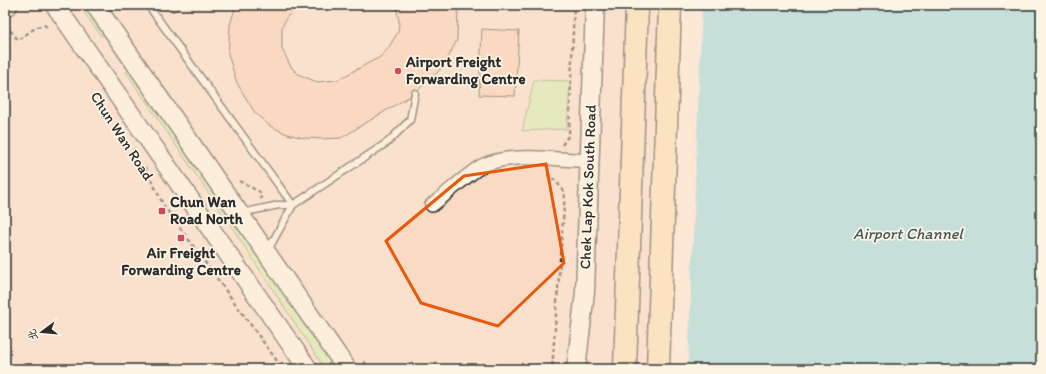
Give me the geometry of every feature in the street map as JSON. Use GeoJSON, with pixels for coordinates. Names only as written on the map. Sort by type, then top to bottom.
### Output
{"type":"FeatureCollection","features":[{"type":"Feature","properties":{"kind":"highway"},"geometry":{"type":"LineString","coordinates":[[625,369],[637,5]]}},
{"type":"Feature","properties":{"kind":"highway"},"geometry":{"type":"LineString","coordinates":[[658,369],[670,5]]}},
{"type":"Feature","properties":{"kind":"street","name":"Chun Wan Road"},"geometry":{"type":"LineString","coordinates":[[55,5],[308,369]]}},
{"type":"Feature","properties":{"kind":"street"},"geometry":{"type":"LineString","coordinates":[[95,5],[347,369]]}},
{"type":"Feature","properties":{"kind":"street","name":"Chek Lap Kok South Road"},"geometry":{"type":"LineString","coordinates":[[576,369],[585,292],[595,5]]}},
{"type":"Feature","properties":{"kind":"street"},"geometry":{"type":"LineString","coordinates":[[432,205],[481,167],[495,161],[513,158],[589,161]]}},
{"type":"Feature","properties":{"kind":"lane"},"geometry":{"type":"LineString","coordinates":[[5,14],[13,9],[14,5]]}},
{"type":"Feature","properties":{"kind":"lane"},"geometry":{"type":"LineString","coordinates":[[148,5],[293,206]]}},
{"type":"Feature","properties":{"kind":"lane"},"geometry":{"type":"LineString","coordinates":[[266,252],[293,206],[388,142],[410,120],[415,93]]}},
{"type":"Feature","properties":{"kind":"lane"},"geometry":{"type":"LineString","coordinates":[[240,213],[279,205],[293,206]]}},
{"type":"Feature","properties":{"kind":"path","name":"Chek Lap Kok South Road"},"geometry":{"type":"LineString","coordinates":[[552,369],[565,192],[556,181],[549,176],[550,159],[551,151],[561,147],[569,136],[574,5]]}},
{"type":"Feature","properties":{"kind":"path"},"geometry":{"type":"LineString","coordinates":[[5,23],[18,40],[37,26],[44,25],[50,29]]}},
{"type":"Feature","properties":{"kind":"path","name":"Chun Wan Road"},"geometry":{"type":"LineString","coordinates":[[144,164],[164,206],[283,369]]}},
{"type":"Feature","properties":{"kind":"highlighted area"},"geometry":{"type":"Polygon","coordinates":[[[546,164],[564,263],[498,326],[421,303],[386,241],[464,176],[546,164]]]}},
{"type":"Feature","properties":{"kind":"shaded area"},"geometry":{"type":"Polygon","coordinates":[[[5,5],[676,5],[668,369],[5,369],[5,5]]]}},
{"type":"Feature","properties":{"kind":"green space"},"geometry":{"type":"Polygon","coordinates":[[[79,5],[96,5],[113,28],[101,36],[79,5]]]}},
{"type":"Feature","properties":{"kind":"green space"},"geometry":{"type":"Polygon","coordinates":[[[135,65],[337,369],[325,369],[239,238],[126,72],[135,65]]]}},
{"type":"Feature","properties":{"kind":"green space"},"geometry":{"type":"Polygon","coordinates":[[[534,80],[570,81],[567,129],[522,131],[534,80]]]}},
{"type":"Feature","properties":{"kind":"water","name":"Airport Channel"},"geometry":{"type":"Polygon","coordinates":[[[676,5],[1041,5],[1041,369],[668,369],[676,5]]]}},
{"type":"Feature","properties":{"kind":"pier"},"geometry":{"type":"Polygon","coordinates":[[[674,5],[702,5],[688,369],[666,369],[674,5]]]}},
{"type":"Feature","properties":{"kind":"building"},"geometry":{"type":"Polygon","coordinates":[[[168,5],[182,5],[173,12],[168,5]]]}},
{"type":"Feature","properties":{"kind":"building","name":"Airport Freight Forwarding Centre"},"geometry":{"type":"Polygon","coordinates":[[[236,5],[299,5],[286,18],[282,28],[282,49],[291,67],[298,74],[317,82],[337,80],[380,57],[387,50],[398,32],[399,22],[396,5],[458,5],[457,40],[444,66],[415,93],[341,138],[304,138],[287,134],[270,126],[255,113],[237,83],[228,54],[230,25],[236,5]]]}},
{"type":"Feature","properties":{"kind":"building"},"geometry":{"type":"Polygon","coordinates":[[[482,29],[519,31],[515,96],[479,95],[482,29]]]}},
{"type":"Feature","properties":{"kind":"place","name":"Airport Freight Forwarding Centre"},"geometry":{"type":"Point","coordinates":[398,71]}},
{"type":"Feature","properties":{"kind":"place","name":"Chun Wan Road North"},"geometry":{"type":"Point","coordinates":[162,211]}},
{"type":"Feature","properties":{"kind":"place","name":"Air Freight Forwarding Centre"},"geometry":{"type":"Point","coordinates":[181,238]}}]}
